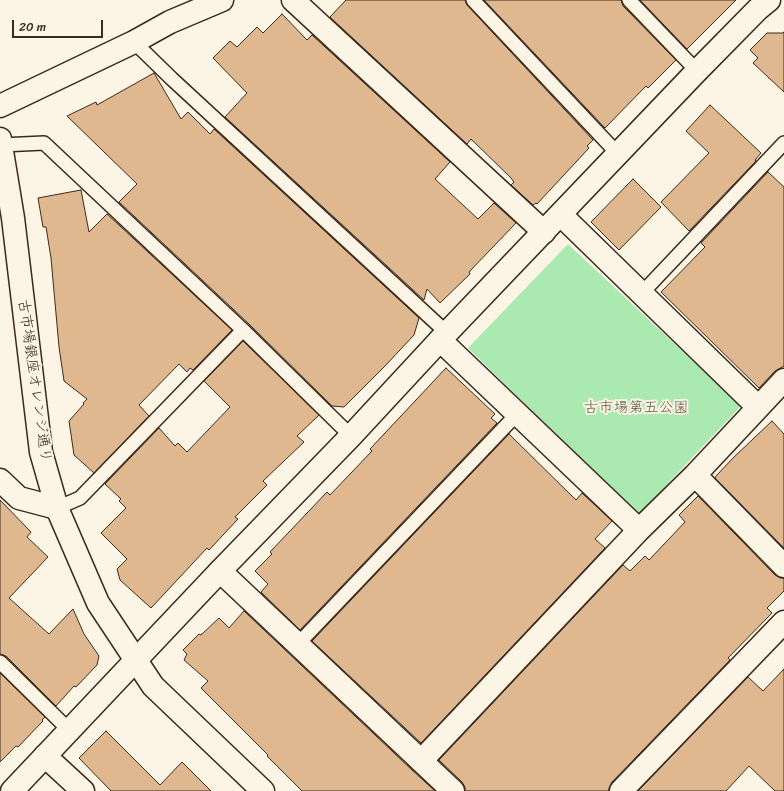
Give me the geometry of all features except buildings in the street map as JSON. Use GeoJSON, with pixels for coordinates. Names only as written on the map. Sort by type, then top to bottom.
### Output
{"type":"FeatureCollection","features":[{"type":"Feature","properties":{"kind":"street"},"geometry":{"type":"LineString","coordinates":[[0,106],[134,42],[170,22],[222,0]]}},
{"type":"Feature","properties":{"kind":"street"},"geometry":{"type":"LineString","coordinates":[[293,0],[544,232]]}},
{"type":"Feature","properties":{"kind":"street"},"geometry":{"type":"LineString","coordinates":[[12,791],[697,71],[758,9],[769,0]]}},
{"type":"Feature","properties":{"kind":"street","name":"古市場銀座オレンジ通り"},"geometry":{"type":"LineString","coordinates":[[0,142],[13,218],[41,452],[57,508],[98,603],[153,686],[263,791]]}},
{"type":"Feature","properties":{"kind":"street"},"geometry":{"type":"LineString","coordinates":[[561,215],[758,407]]}},
{"type":"Feature","properties":{"kind":"street"},"geometry":{"type":"LineString","coordinates":[[444,336],[518,414],[639,530]]}},
{"type":"Feature","properties":{"kind":"street"},"geometry":{"type":"LineString","coordinates":[[421,761],[639,530],[695,475],[784,380]]}},
{"type":"Feature","properties":{"kind":"street"},"geometry":{"type":"LineString","coordinates":[[695,475],[784,566]]}},
{"type":"Feature","properties":{"kind":"street"},"geometry":{"type":"LineString","coordinates":[[0,480],[19,498],[57,508]]}},
{"type":"Feature","properties":{"kind":"street"},"geometry":{"type":"LineString","coordinates":[[220,571],[453,791]]}},
{"type":"Feature","properties":{"kind":"street"},"geometry":{"type":"LineString","coordinates":[[621,791],[784,622]]}},
{"type":"Feature","properties":{"kind":"street"},"geometry":{"type":"LineString","coordinates":[[45,756],[83,791]]}},
{"type":"Feature","properties":{"kind":"lane"},"geometry":{"type":"LineString","coordinates":[[473,0],[618,154]]}},
{"type":"Feature","properties":{"kind":"lane"},"geometry":{"type":"LineString","coordinates":[[629,0],[697,71]]}},
{"type":"Feature","properties":{"kind":"lane"},"geometry":{"type":"LineString","coordinates":[[134,42],[444,336]]}},
{"type":"Feature","properties":{"kind":"lane"},"geometry":{"type":"LineString","coordinates":[[0,142],[44,143],[243,330],[350,436]]}},
{"type":"Feature","properties":{"kind":"lane"},"geometry":{"type":"LineString","coordinates":[[642,293],[784,143]]}},
{"type":"Feature","properties":{"kind":"lane"},"geometry":{"type":"LineString","coordinates":[[57,508],[80,498],[243,330]]}},
{"type":"Feature","properties":{"kind":"lane"},"geometry":{"type":"LineString","coordinates":[[298,644],[518,414]]}},
{"type":"Feature","properties":{"kind":"lane"},"geometry":{"type":"LineString","coordinates":[[0,662],[70,731]]}},
{"type":"Feature","properties":{"kind":"green space","name":"古市場第五公園"},"geometry":{"type":"Polygon","coordinates":[[[568,244],[741,406],[638,515],[468,348],[568,244]]]}}]}
